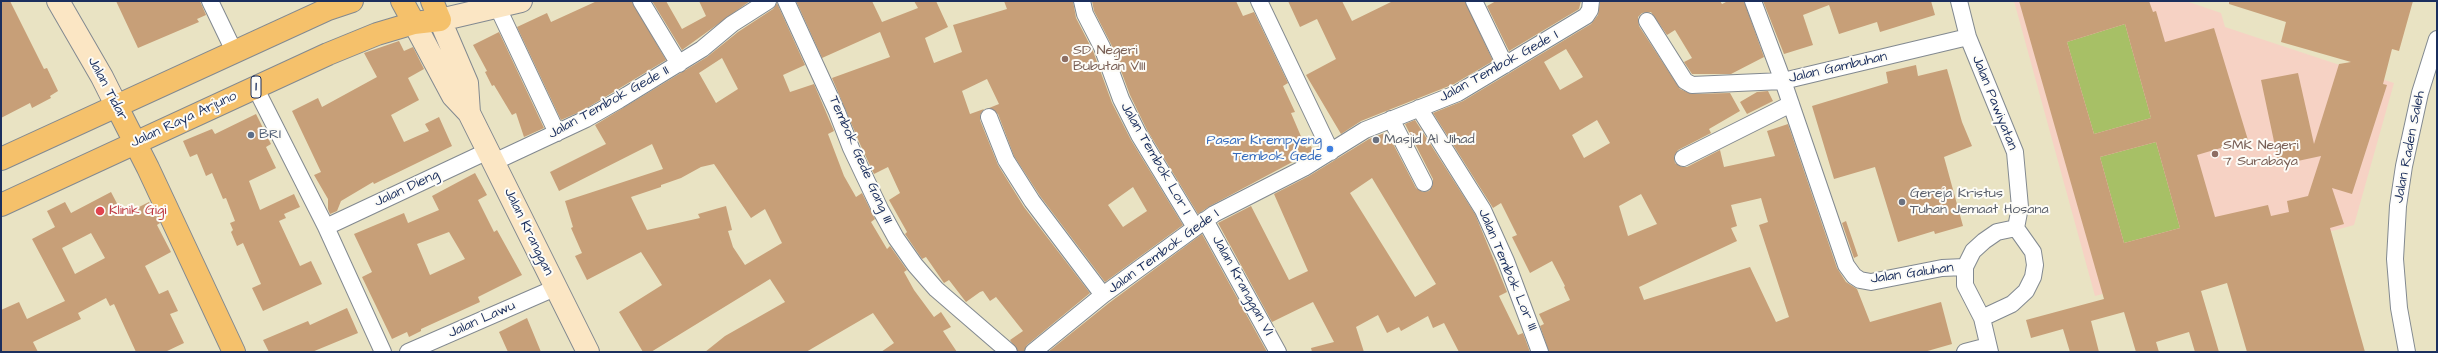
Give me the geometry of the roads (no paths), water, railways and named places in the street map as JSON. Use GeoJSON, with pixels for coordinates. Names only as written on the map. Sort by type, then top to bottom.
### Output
{"type":"FeatureCollection","features":[{"type":"Feature","properties":{"kind":"main road","name":"Jalan Tidar"},"geometry":{"type":"LineString","coordinates":[[58,1],[102,77],[116,107],[136,143],[234,352]]}},
{"type":"Feature","properties":{"kind":"main road"},"geometry":{"type":"LineString","coordinates":[[1,159],[116,107],[331,5],[352,1]]}},
{"type":"Feature","properties":{"kind":"main road"},"geometry":{"type":"LineString","coordinates":[[402,1],[414,23]]}},
{"type":"Feature","properties":{"kind":"main road"},"geometry":{"type":"LineString","coordinates":[[436,11],[498,8],[520,1]]}},
{"type":"Feature","properties":{"kind":"main road","name":"1"},"geometry":{"type":"LineString","coordinates":[[414,23],[436,11]]}},
{"type":"Feature","properties":{"kind":"main road","name":"Jalan Kranggan"},"geometry":{"type":"LineString","coordinates":[[436,11],[467,84],[469,112]]}},
{"type":"Feature","properties":{"kind":"main road","name":"Jalan Raya Arjuno"},"geometry":{"type":"LineString","coordinates":[[1,205],[255,87],[377,34],[414,23]]}},
{"type":"Feature","properties":{"kind":"main road","name":"Jalan Kranggan"},"geometry":{"type":"LineString","coordinates":[[414,23],[453,96],[469,112],[588,352]]}},
{"type":"Feature","properties":{"kind":"street"},"geometry":{"type":"LineString","coordinates":[[210,1],[234,51]]}},
{"type":"Feature","properties":{"kind":"street","name":"Jalan Tembok Gede II"},"geometry":{"type":"LineString","coordinates":[[641,1],[679,64]]}},
{"type":"Feature","properties":{"kind":"street","name":"Jalan Tembok Gede II"},"geometry":{"type":"LineString","coordinates":[[491,157],[557,133],[592,116],[702,49],[732,24],[768,1]]}},
{"type":"Feature","properties":{"kind":"street","name":"Tembok Gede Gang III"},"geometry":{"type":"LineString","coordinates":[[786,1],[834,105],[851,148],[880,210],[896,238],[915,265],[936,288],[1009,352]]}},
{"type":"Feature","properties":{"kind":"street","name":"Jalan Tembok Lor I"},"geometry":{"type":"LineString","coordinates":[[1082,1],[1085,14],[1102,47],[1128,113],[1200,223]]}},
{"type":"Feature","properties":{"kind":"street"},"geometry":{"type":"LineString","coordinates":[[1259,1],[1331,152]]}},
{"type":"Feature","properties":{"kind":"street"},"geometry":{"type":"LineString","coordinates":[[1474,1],[1505,65]]}},
{"type":"Feature","properties":{"kind":"street","name":"Jalan Tembok Gede I"},"geometry":{"type":"LineString","coordinates":[[1032,352],[1103,295],[1200,223],[1331,152],[1365,130],[1458,92],[1586,16],[1590,10],[1591,1]]}},
{"type":"Feature","properties":{"kind":"street"},"geometry":{"type":"LineString","coordinates":[[1683,158],[1791,104],[1753,1]]}},
{"type":"Feature","properties":{"kind":"street","name":"Jalan Pawiyatan"},"geometry":{"type":"LineString","coordinates":[[1959,1],[1968,37],[2015,152],[2020,207],[2016,228]]}},
{"type":"Feature","properties":{"kind":"street"},"geometry":{"type":"LineString","coordinates":[[498,8],[557,133]]}},
{"type":"Feature","properties":{"kind":"street","name":"Jalan Gambuhan"},"geometry":{"type":"LineString","coordinates":[[1647,21],[1685,81],[1692,85],[1706,83],[1783,81],[1968,37]]}},
{"type":"Feature","properties":{"kind":"street","name":"Jalan Raden Saleh"},"geometry":{"type":"LineString","coordinates":[[2407,352],[2398,308],[2394,259],[2398,206],[2404,166],[2420,93],[2437,39]]}},
{"type":"Feature","properties":{"kind":"street"},"geometry":{"type":"LineString","coordinates":[[255,87],[326,227],[383,352]]}},
{"type":"Feature","properties":{"kind":"street","name":"Jalan Galuhan"},"geometry":{"type":"LineString","coordinates":[[1791,104],[1846,265],[1860,280],[1871,282],[1942,268],[1965,267]]}},
{"type":"Feature","properties":{"kind":"street","name":"Jalan Tembok Lor III"},"geometry":{"type":"LineString","coordinates":[[1419,108],[1483,210],[1506,261],[1540,352]]}},
{"type":"Feature","properties":{"kind":"street"},"geometry":{"type":"LineString","coordinates":[[988,117],[1006,160],[1032,201],[1103,295]]}},
{"type":"Feature","properties":{"kind":"street"},"geometry":{"type":"LineString","coordinates":[[1391,119],[1424,183]]}},
{"type":"Feature","properties":{"kind":"street","name":"Jalan Dieng"},"geometry":{"type":"LineString","coordinates":[[326,227],[491,157]]}},
{"type":"Feature","properties":{"kind":"street","name":"Jalan Kranggan VI"},"geometry":{"type":"LineString","coordinates":[[1200,223],[1278,352]]}},
{"type":"Feature","properties":{"kind":"street"},"geometry":{"type":"LineString","coordinates":[[1965,352],[1989,349],[1982,318],[1965,285],[1965,267],[1973,251],[1988,238],[1997,232],[2016,228],[2033,252],[2035,265],[2033,278],[2026,291],[2012,304],[1982,318]]}},
{"type":"Feature","properties":{"kind":"street","name":"Jalan Lawu"},"geometry":{"type":"LineString","coordinates":[[408,352],[555,288]]}},
{"type":"Feature","properties":{"kind":"place","name":"SD Negeri Bubutan VIII"},"geometry":{"type":"Point","coordinates":[1065,59]}},
{"type":"Feature","properties":{"kind":"place","name":"BRI"},"geometry":{"type":"Point","coordinates":[251,135]}},
{"type":"Feature","properties":{"kind":"place","name":"Masjid Al Jihad"},"geometry":{"type":"Point","coordinates":[1376,140]}},
{"type":"Feature","properties":{"kind":"place","name":"Pasar Krempyeng Tembok Gede"},"geometry":{"type":"Point","coordinates":[1330,149]}},
{"type":"Feature","properties":{"kind":"place","name":"SMK Negeri 7 Surabaya"},"geometry":{"type":"Point","coordinates":[2215,154]}},
{"type":"Feature","properties":{"kind":"place","name":"Gereja Kristus Tuhan Jemaat Hosana"},"geometry":{"type":"Point","coordinates":[1902,202]}},
{"type":"Feature","properties":{"kind":"place","name":"Klinik Gigi"},"geometry":{"type":"Point","coordinates":[100,211]}}]}
